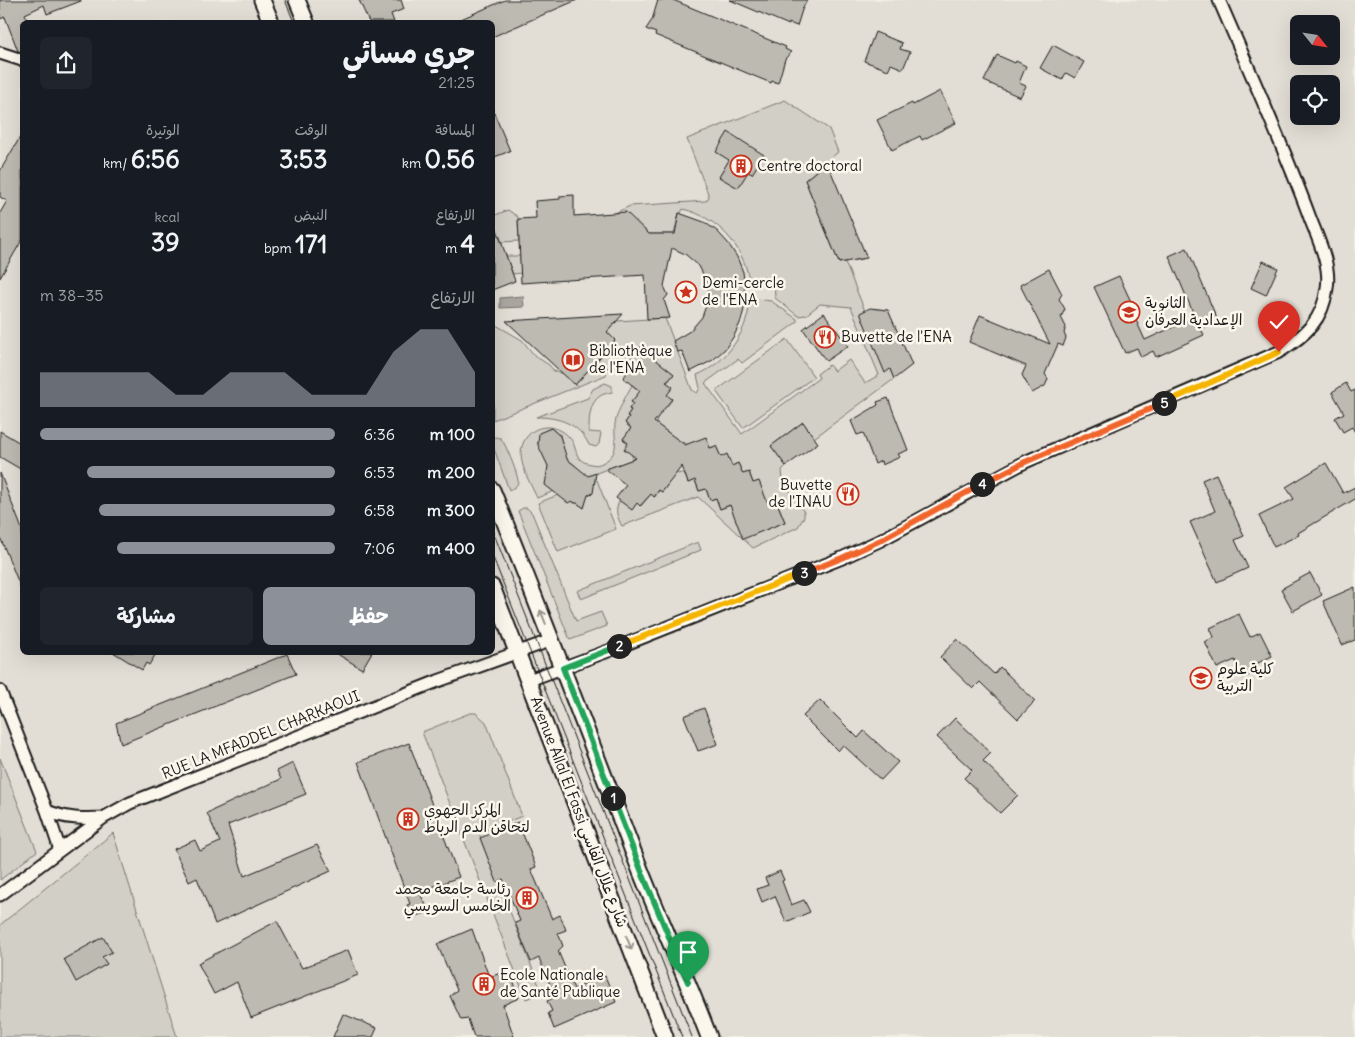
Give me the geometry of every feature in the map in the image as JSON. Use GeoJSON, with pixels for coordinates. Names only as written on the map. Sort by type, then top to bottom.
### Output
{"type":"FeatureCollection","features":[{"type":"Feature","properties":{"kind":"street"},"geometry":{"type":"LineString","coordinates":[[262,0],[270,20]]}},
{"type":"Feature","properties":{"kind":"street"},"geometry":{"type":"LineString","coordinates":[[297,0],[305,20]]}},
{"type":"Feature","properties":{"kind":"street"},"geometry":{"type":"LineString","coordinates":[[529,680],[842,558],[881,540],[1025,462],[1279,352],[1306,333],[1316,321],[1328,286],[1327,270],[1321,247],[1299,187],[1218,0]]}},
{"type":"Feature","properties":{"kind":"street"},"geometry":{"type":"LineString","coordinates":[[0,54],[20,59]]}},
{"type":"Feature","properties":{"kind":"street"},"geometry":{"type":"LineString","coordinates":[[495,498],[643,875],[709,1037]]}},
{"type":"Feature","properties":{"kind":"street","name":"Avenue Allal El Fassi شارع علال الفاسي"},"geometry":{"type":"LineString","coordinates":[[495,594],[665,1037]]}},
{"type":"Feature","properties":{"kind":"street","name":"RUE LA MFADDEL CHARKAOUI"},"geometry":{"type":"LineString","coordinates":[[0,895],[104,818],[148,796],[329,723],[518,651],[552,640]]}},
{"type":"Feature","properties":{"kind":"street"},"geometry":{"type":"LineString","coordinates":[[0,691],[47,811],[60,850]]}},
{"type":"Feature","properties":{"kind":"street"},"geometry":{"type":"LineString","coordinates":[[47,811],[73,819],[104,818]]}},
{"type":"Feature","properties":{"kind":"shaded area"},"geometry":{"type":"Polygon","coordinates":[[[0,0],[1355,0],[1355,1037],[0,1037],[0,0]]]}},
{"type":"Feature","properties":{"kind":"shaded area"},"geometry":{"type":"Polygon","coordinates":[[[785,100],[829,129],[838,152],[805,180],[839,263],[845,262],[865,311],[885,372],[890,369],[894,379],[814,438],[803,422],[771,446],[786,466],[782,470],[783,481],[804,512],[804,517],[798,527],[753,548],[698,497],[622,526],[617,513],[620,500],[637,503],[641,506],[651,494],[655,497],[659,490],[662,492],[667,486],[653,476],[673,463],[678,474],[684,472],[688,483],[695,480],[699,491],[706,489],[710,500],[716,498],[720,509],[734,504],[785,522],[776,500],[768,504],[753,483],[749,472],[743,474],[738,463],[732,466],[727,455],[721,457],[716,446],[699,448],[691,446],[676,439],[656,424],[659,405],[664,409],[672,400],[667,395],[667,383],[674,374],[640,348],[627,365],[631,368],[627,373],[617,368],[607,367],[606,375],[495,419],[495,325],[522,340],[535,356],[549,365],[554,371],[564,374],[575,385],[615,341],[607,332],[617,321],[665,318],[692,390],[697,393],[700,388],[697,375],[708,370],[727,354],[741,333],[746,322],[750,298],[771,301],[797,319],[797,322],[742,363],[738,359],[705,383],[742,434],[819,378],[817,374],[829,365],[834,371],[849,360],[865,383],[879,375],[851,307],[820,304],[806,315],[798,316],[775,298],[774,282],[770,277],[749,280],[741,255],[726,234],[707,219],[695,213],[683,209],[679,213],[674,234],[649,234],[637,223],[615,213],[630,206],[706,201],[709,197],[687,139],[785,100]]]}},
{"type":"Feature","properties":{"kind":"shaded area"},"geometry":{"type":"Polygon","coordinates":[[[508,210],[518,217],[519,241],[502,242],[495,225],[495,215],[508,210]]]}},
{"type":"Feature","properties":{"kind":"shaded area"},"geometry":{"type":"Polygon","coordinates":[[[506,256],[520,256],[521,273],[513,274],[506,256]]]}},
{"type":"Feature","properties":{"kind":"shaded area"},"geometry":{"type":"Polygon","coordinates":[[[523,296],[524,307],[500,308],[500,298],[523,296]]]}},
{"type":"Feature","properties":{"kind":"shaded area"},"geometry":{"type":"Polygon","coordinates":[[[787,339],[814,377],[743,428],[716,391],[787,339]]]}},
{"type":"Feature","properties":{"kind":"shaded area"},"geometry":{"type":"Polygon","coordinates":[[[605,383],[612,386],[612,392],[596,399],[590,417],[589,432],[601,433],[599,444],[596,447],[589,445],[585,437],[574,426],[552,418],[536,417],[588,398],[593,389],[605,383]]]}},
{"type":"Feature","properties":{"kind":"shaded area"},"geometry":{"type":"Polygon","coordinates":[[[632,385],[641,392],[631,402],[633,403],[629,409],[631,410],[627,416],[629,417],[625,423],[631,428],[623,439],[628,443],[633,459],[581,479],[579,469],[563,455],[560,434],[551,428],[540,433],[539,442],[537,443],[541,447],[557,490],[537,498],[524,468],[521,452],[522,445],[530,433],[547,427],[553,428],[559,430],[572,441],[581,460],[597,465],[601,464],[609,459],[615,449],[616,419],[632,385]]]}},
{"type":"Feature","properties":{"kind":"shaded area"},"geometry":{"type":"Polygon","coordinates":[[[495,437],[501,438],[504,443],[518,479],[515,487],[509,490],[495,452],[495,437]]]}},
{"type":"Feature","properties":{"kind":"shaded area"},"geometry":{"type":"Polygon","coordinates":[[[597,480],[616,529],[558,552],[538,503],[558,495],[584,508],[594,481],[597,480]]]}},
{"type":"Feature","properties":{"kind":"shaded area"},"geometry":{"type":"Polygon","coordinates":[[[527,508],[532,513],[576,621],[601,612],[607,626],[570,640],[518,511],[527,508]]]}},
{"type":"Feature","properties":{"kind":"shaded area"},"geometry":{"type":"Polygon","coordinates":[[[698,542],[701,550],[581,599],[577,591],[698,542]]]}},
{"type":"Feature","properties":{"kind":"shaded area"},"geometry":{"type":"Polygon","coordinates":[[[470,713],[476,713],[486,722],[522,816],[479,833],[542,993],[526,999],[422,732],[470,713]]]}},
{"type":"Feature","properties":{"kind":"shaded area"},"geometry":{"type":"Polygon","coordinates":[[[0,758],[37,851],[0,880],[0,758]]]}},
{"type":"Feature","properties":{"kind":"shaded area"},"geometry":{"type":"Polygon","coordinates":[[[113,833],[177,1037],[0,1037],[0,925],[113,833]]]}},
{"type":"Feature","properties":{"kind":"building"},"geometry":{"type":"Polygon","coordinates":[[[0,0],[81,0],[47,14],[44,5],[25,14],[27,20],[20,20],[20,52],[18,51],[5,17],[0,19],[0,0]]]}},
{"type":"Feature","properties":{"kind":"building"},"geometry":{"type":"Polygon","coordinates":[[[359,0],[401,0],[404,9],[391,14],[393,20],[368,20],[359,0]]]}},
{"type":"Feature","properties":{"kind":"building"},"geometry":{"type":"Polygon","coordinates":[[[505,0],[577,0],[495,36],[495,20],[459,20],[505,0]]]}},
{"type":"Feature","properties":{"kind":"building"},"geometry":{"type":"Polygon","coordinates":[[[658,0],[673,0],[786,47],[785,49],[791,52],[785,59],[778,83],[772,81],[771,83],[655,35],[656,33],[646,29],[652,20],[658,0]]]}},
{"type":"Feature","properties":{"kind":"building"},"geometry":{"type":"Polygon","coordinates":[[[730,0],[807,0],[797,26],[789,23],[789,25],[730,0]]]}},
{"type":"Feature","properties":{"kind":"building"},"geometry":{"type":"Polygon","coordinates":[[[875,32],[902,43],[900,49],[910,52],[903,69],[891,64],[888,70],[864,61],[875,32]]]}},
{"type":"Feature","properties":{"kind":"building"},"geometry":{"type":"Polygon","coordinates":[[[1053,45],[1084,62],[1075,78],[1066,73],[1062,80],[1040,68],[1053,45]]]}},
{"type":"Feature","properties":{"kind":"building"},"geometry":{"type":"Polygon","coordinates":[[[997,55],[1026,66],[1019,83],[1026,86],[1020,97],[984,81],[997,55]]]}},
{"type":"Feature","properties":{"kind":"building"},"geometry":{"type":"Polygon","coordinates":[[[940,91],[956,123],[922,140],[920,136],[892,150],[877,120],[940,91]]]}},
{"type":"Feature","properties":{"kind":"building"},"geometry":{"type":"Polygon","coordinates":[[[495,115],[510,151],[495,157],[495,115]]]}},
{"type":"Feature","properties":{"kind":"building","name":"Centre doctoral"},"geometry":{"type":"Polygon","coordinates":[[[728,132],[764,155],[752,174],[748,172],[738,188],[719,177],[729,160],[716,152],[728,132]]]}},
{"type":"Feature","properties":{"kind":"building"},"geometry":{"type":"Polygon","coordinates":[[[20,137],[20,243],[0,278],[0,213],[7,201],[0,197],[0,171],[20,137]]]}},
{"type":"Feature","properties":{"kind":"building"},"geometry":{"type":"Polygon","coordinates":[[[827,162],[867,258],[839,263],[805,180],[827,162]]]}},
{"type":"Feature","properties":{"kind":"building"},"geometry":{"type":"Polygon","coordinates":[[[574,195],[574,216],[626,212],[649,234],[675,234],[679,213],[704,222],[717,231],[728,243],[737,257],[743,272],[745,305],[741,321],[734,336],[725,349],[713,360],[690,372],[682,351],[677,352],[673,341],[690,331],[702,317],[708,300],[708,291],[707,282],[699,266],[685,254],[672,248],[664,286],[668,295],[664,300],[670,318],[647,319],[645,275],[521,283],[518,219],[536,218],[535,201],[560,199],[560,196],[574,195]]]}},
{"type":"Feature","properties":{"kind":"building"},"geometry":{"type":"Polygon","coordinates":[[[495,224],[515,281],[495,289],[495,224]]]}},
{"type":"Feature","properties":{"kind":"building"},"geometry":{"type":"Polygon","coordinates":[[[1187,248],[1218,321],[1201,329],[1204,335],[1156,357],[1153,351],[1141,357],[1137,348],[1125,353],[1094,287],[1119,276],[1133,306],[1130,307],[1145,340],[1195,317],[1169,256],[1187,248]]]}},
{"type":"Feature","properties":{"kind":"building"},"geometry":{"type":"Polygon","coordinates":[[[1263,261],[1278,268],[1266,295],[1251,288],[1263,261]]]}},
{"type":"Feature","properties":{"kind":"building"},"geometry":{"type":"Polygon","coordinates":[[[1049,269],[1062,294],[1059,299],[1065,309],[1061,317],[1066,327],[1064,333],[1066,338],[1063,346],[1058,344],[1045,374],[1048,379],[1045,386],[1032,393],[1022,375],[1026,366],[969,342],[980,315],[1050,344],[1020,285],[1049,269]]]}},
{"type":"Feature","properties":{"kind":"building"},"geometry":{"type":"Polygon","coordinates":[[[870,308],[888,310],[912,365],[894,379],[890,369],[885,373],[860,313],[870,308]]]}},
{"type":"Feature","properties":{"kind":"building"},"geometry":{"type":"Polygon","coordinates":[[[824,313],[848,346],[826,361],[803,329],[824,313]]]}},
{"type":"Feature","properties":{"kind":"building","name":"Bibliothèque de l'ENA"},"geometry":{"type":"Polygon","coordinates":[[[623,314],[607,332],[615,340],[575,385],[506,321],[623,314]]]}},
{"type":"Feature","properties":{"kind":"building"},"geometry":{"type":"Polygon","coordinates":[[[640,347],[674,374],[666,382],[673,387],[667,395],[672,399],[654,422],[685,445],[706,437],[710,448],[716,446],[721,457],[727,454],[732,466],[738,463],[743,474],[749,472],[753,483],[759,481],[768,504],[776,500],[785,522],[743,539],[730,505],[720,509],[716,498],[710,500],[706,489],[699,491],[695,480],[688,483],[682,466],[662,492],[659,490],[654,497],[651,494],[640,506],[637,503],[632,510],[616,498],[626,485],[606,469],[636,458],[624,449],[628,443],[623,439],[631,428],[625,423],[633,403],[631,402],[640,391],[623,378],[631,368],[626,365],[640,347]]]}},
{"type":"Feature","properties":{"kind":"building"},"geometry":{"type":"Polygon","coordinates":[[[1346,383],[1351,392],[1355,390],[1355,432],[1352,427],[1343,432],[1335,418],[1344,413],[1332,392],[1346,383]]]}},
{"type":"Feature","properties":{"kind":"building"},"geometry":{"type":"Polygon","coordinates":[[[888,398],[908,450],[898,454],[900,457],[882,465],[881,461],[875,464],[863,433],[857,435],[851,421],[878,405],[877,402],[888,398]]]}},
{"type":"Feature","properties":{"kind":"building"},"geometry":{"type":"Polygon","coordinates":[[[803,422],[818,443],[786,466],[771,446],[803,422]]]}},
{"type":"Feature","properties":{"kind":"building"},"geometry":{"type":"Polygon","coordinates":[[[551,428],[560,436],[567,459],[588,476],[596,473],[593,493],[588,495],[584,508],[572,501],[568,503],[545,485],[548,466],[538,445],[539,433],[551,428]]]}},
{"type":"Feature","properties":{"kind":"building"},"geometry":{"type":"Polygon","coordinates":[[[0,431],[20,443],[20,469],[0,457],[0,431]]]}},
{"type":"Feature","properties":{"kind":"building"},"geometry":{"type":"Polygon","coordinates":[[[1326,463],[1343,493],[1355,487],[1355,499],[1298,533],[1299,535],[1274,547],[1259,516],[1294,499],[1286,487],[1326,463]]]}},
{"type":"Feature","properties":{"kind":"building"},"geometry":{"type":"Polygon","coordinates":[[[0,473],[20,524],[20,586],[0,537],[0,473]]]}},
{"type":"Feature","properties":{"kind":"building"},"geometry":{"type":"Polygon","coordinates":[[[1216,474],[1244,536],[1235,540],[1248,568],[1217,582],[1190,522],[1215,511],[1202,480],[1216,474]]]}},
{"type":"Feature","properties":{"kind":"building"},"geometry":{"type":"Polygon","coordinates":[[[1310,573],[1322,595],[1293,611],[1281,589],[1310,573]]]}},
{"type":"Feature","properties":{"kind":"building"},"geometry":{"type":"Polygon","coordinates":[[[1355,587],[1355,640],[1342,645],[1323,601],[1355,587]]]}},
{"type":"Feature","properties":{"kind":"building"},"geometry":{"type":"Polygon","coordinates":[[[1239,614],[1250,637],[1260,632],[1272,656],[1252,666],[1255,672],[1243,678],[1235,660],[1217,668],[1205,642],[1214,637],[1210,628],[1239,614]]]}},
{"type":"Feature","properties":{"kind":"building"},"geometry":{"type":"Polygon","coordinates":[[[957,639],[994,674],[1000,667],[1035,701],[1018,719],[980,682],[973,689],[940,657],[957,639]]]}},
{"type":"Feature","properties":{"kind":"building"},"geometry":{"type":"Polygon","coordinates":[[[118,655],[155,655],[149,665],[146,663],[142,670],[118,655]]]}},
{"type":"Feature","properties":{"kind":"building"},"geometry":{"type":"Polygon","coordinates":[[[285,655],[287,655],[296,674],[121,744],[116,723],[285,655]]]}},
{"type":"Feature","properties":{"kind":"building"},"geometry":{"type":"Polygon","coordinates":[[[339,655],[370,655],[362,669],[339,655]]]}},
{"type":"Feature","properties":{"kind":"building"},"geometry":{"type":"Polygon","coordinates":[[[820,700],[858,738],[864,731],[898,762],[881,780],[843,745],[838,751],[803,716],[820,700]]]}},
{"type":"Feature","properties":{"kind":"building"},"geometry":{"type":"Polygon","coordinates":[[[704,708],[718,744],[698,751],[684,716],[704,708]]]}},
{"type":"Feature","properties":{"kind":"building"},"geometry":{"type":"Polygon","coordinates":[[[955,718],[991,753],[983,761],[1018,795],[1000,813],[964,778],[972,770],[937,737],[955,718]]]}},
{"type":"Feature","properties":{"kind":"building","name":"المركز الجهوي لتحاقن الدم الرباط"},"geometry":{"type":"Polygon","coordinates":[[[409,743],[459,877],[419,892],[430,912],[412,917],[407,905],[410,904],[358,762],[409,743]]]}},
{"type":"Feature","properties":{"kind":"building"},"geometry":{"type":"Polygon","coordinates":[[[293,763],[306,794],[228,825],[244,876],[317,845],[331,871],[215,924],[197,878],[189,882],[174,849],[195,840],[200,851],[220,842],[207,813],[281,779],[277,771],[293,763]]]}},
{"type":"Feature","properties":{"kind":"building","name":"رئاسة جامعة محمد الخامس السويسي"},"geometry":{"type":"Polygon","coordinates":[[[518,822],[536,867],[531,869],[552,919],[560,915],[566,930],[558,933],[563,946],[558,951],[574,989],[605,976],[616,1002],[554,1029],[548,1013],[552,1011],[547,1001],[555,997],[539,958],[531,962],[515,923],[520,921],[503,879],[497,882],[480,838],[518,822]]]}},
{"type":"Feature","properties":{"kind":"building"},"geometry":{"type":"Polygon","coordinates":[[[780,871],[791,905],[804,900],[810,912],[786,922],[775,896],[762,902],[757,889],[768,885],[765,878],[780,871]]]}},
{"type":"Feature","properties":{"kind":"building"},"geometry":{"type":"Polygon","coordinates":[[[277,921],[302,968],[348,950],[358,975],[251,1018],[237,982],[214,994],[198,963],[277,921]]]}},
{"type":"Feature","properties":{"kind":"building","name":"Ecole Nationale de Santé Publique"},"geometry":{"type":"Polygon","coordinates":[[[472,929],[489,977],[510,970],[519,998],[503,1005],[514,1037],[474,1037],[468,1019],[461,1020],[450,996],[457,990],[437,944],[472,929]]]}},
{"type":"Feature","properties":{"kind":"building"},"geometry":{"type":"Polygon","coordinates":[[[103,937],[112,952],[102,957],[107,964],[76,982],[64,959],[103,937]]]}},
{"type":"Feature","properties":{"kind":"building"},"geometry":{"type":"Polygon","coordinates":[[[343,1014],[377,1028],[373,1037],[333,1037],[343,1014]]]}},
{"type":"Feature","properties":{"kind":"tram line"},"geometry":{"type":"LineString","coordinates":[[285,0],[293,20]]}},
{"type":"Feature","properties":{"kind":"tram line"},"geometry":{"type":"LineString","coordinates":[[495,537],[692,1037]]}},
{"type":"Feature","properties":{"kind":"tram line"},"geometry":{"type":"LineString","coordinates":[[495,563],[682,1037]]}},
{"type":"Feature","properties":{"kind":"place","name":"Centre doctoral"},"geometry":{"type":"Point","coordinates":[741,166]}},
{"type":"Feature","properties":{"kind":"place","name":"Demi-cercle de l'ENA"},"geometry":{"type":"Point","coordinates":[686,292]}},
{"type":"Feature","properties":{"kind":"place","name":"الثانوية الإعدادية العرفان"},"geometry":{"type":"Point","coordinates":[1129,312]}},
{"type":"Feature","properties":{"kind":"place","name":"Buvette de l'ENA"},"geometry":{"type":"Point","coordinates":[825,337]}},
{"type":"Feature","properties":{"kind":"place","name":"Bibliothèque de l'ENA"},"geometry":{"type":"Point","coordinates":[573,360]}},
{"type":"Feature","properties":{"kind":"place","name":"Buvette de l'INAU"},"geometry":{"type":"Point","coordinates":[848,494]}},
{"type":"Feature","properties":{"kind":"place","name":"كلية علوم التربية"},"geometry":{"type":"Point","coordinates":[1201,678]}},
{"type":"Feature","properties":{"kind":"place","name":"المركز الجهوي لتحاقن الدم الرباط"},"geometry":{"type":"Point","coordinates":[408,819]}},
{"type":"Feature","properties":{"kind":"place","name":"رئاسة جامعة محمد الخامس السويسي"},"geometry":{"type":"Point","coordinates":[527,898]}},
{"type":"Feature","properties":{"kind":"place","name":"Ecole Nationale de Santé Publique"},"geometry":{"type":"Point","coordinates":[484,984]}},
{"type":"Feature","properties":{"kind":"route"},"geometry":{"type":"LineString","coordinates":[[688,982],[643,875],[578,711],[563,668],[842,558],[881,540],[1025,462],[1279,352]]}}]}
